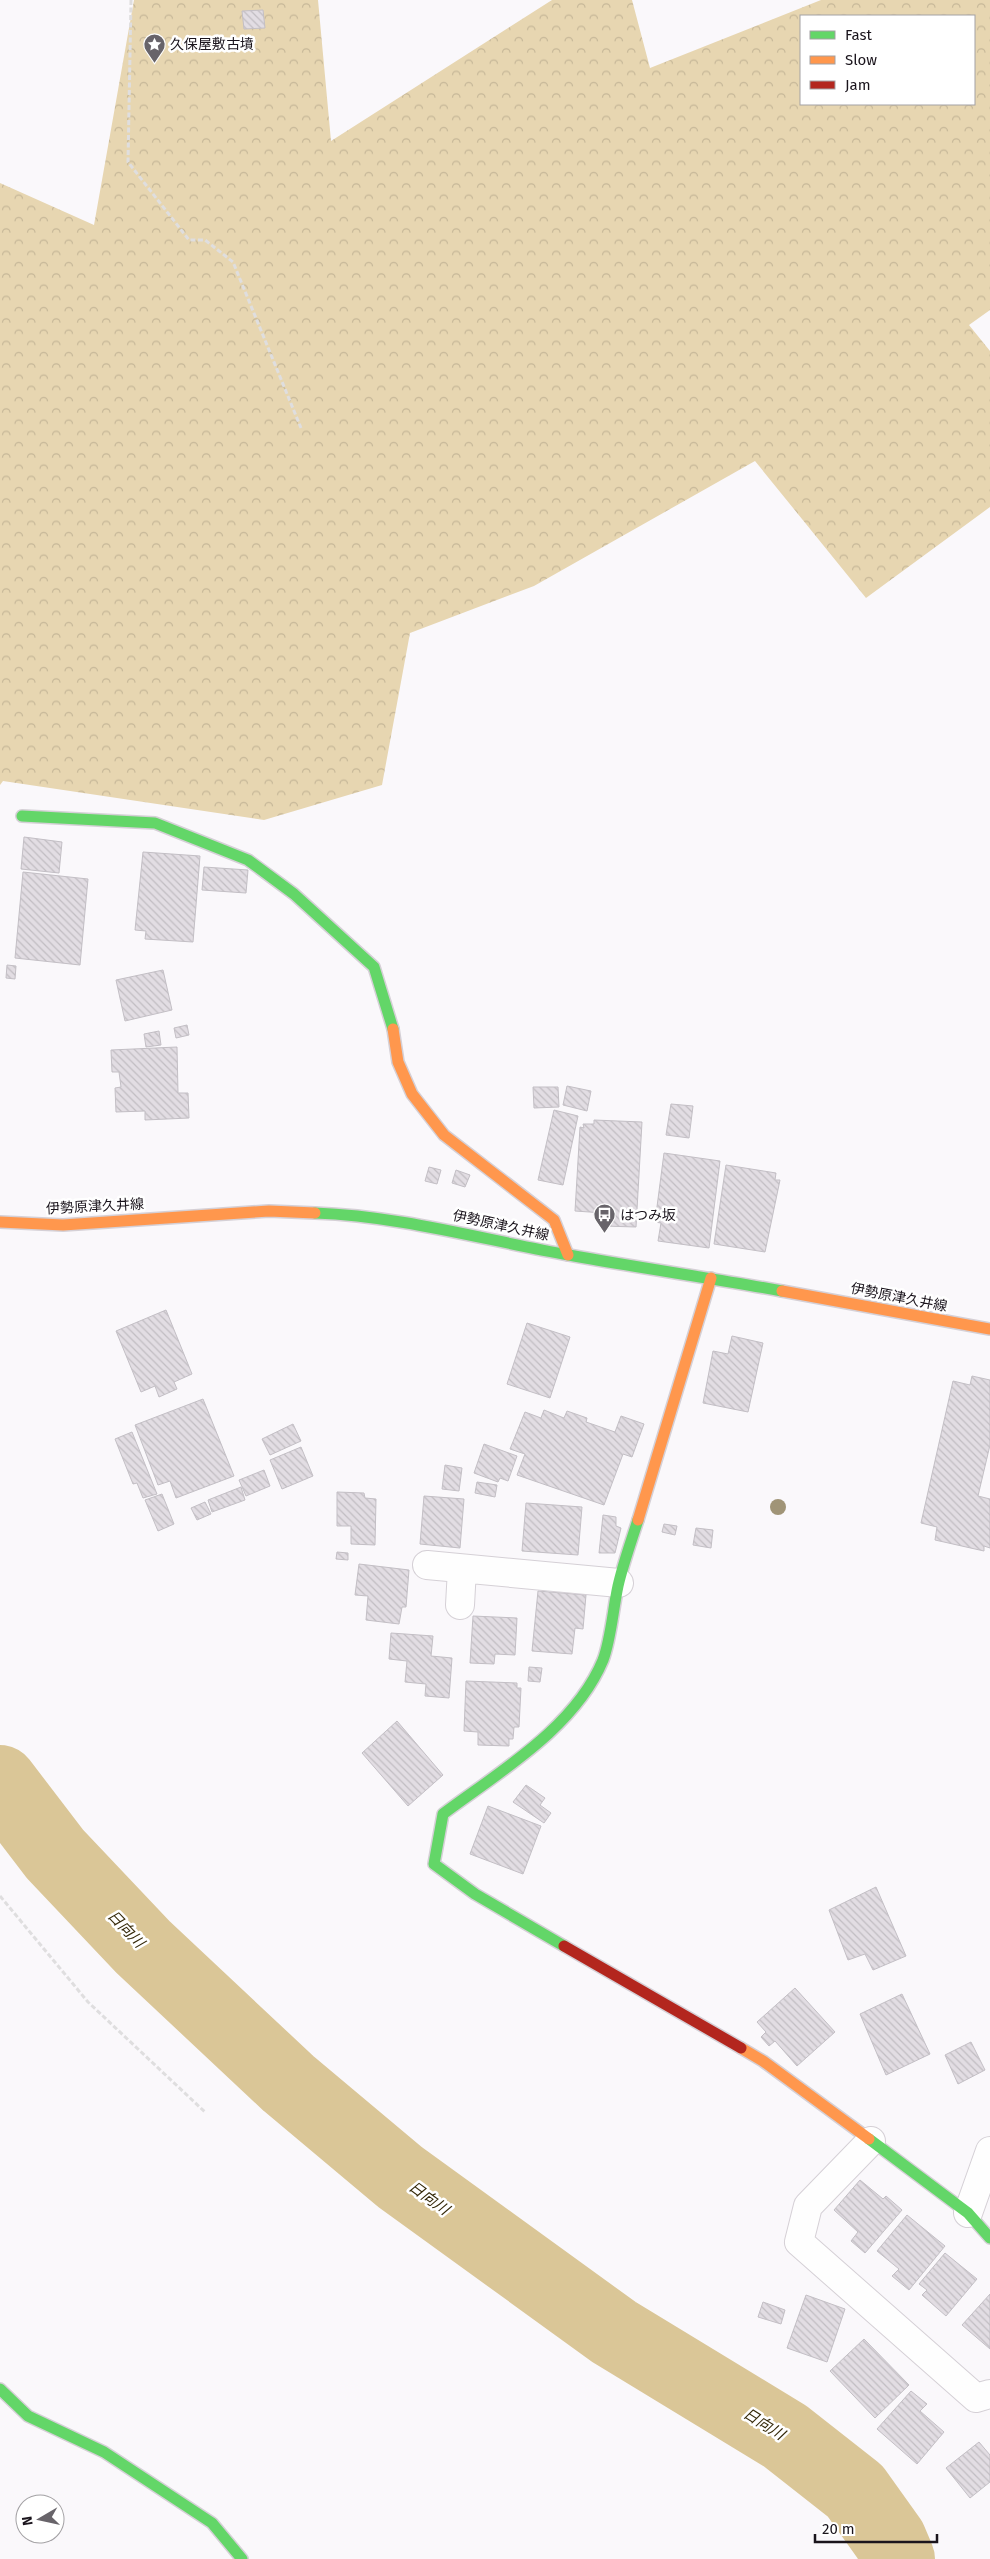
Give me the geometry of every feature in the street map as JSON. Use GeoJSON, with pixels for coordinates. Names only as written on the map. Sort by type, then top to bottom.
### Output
{"type":"FeatureCollection","features":[{"type":"Feature","properties":{"kind":"street"},"geometry":{"type":"LineString","coordinates":[[22,816],[155,823],[248,860],[294,894],[374,967],[391,1018],[398,1062],[412,1094],[444,1136],[554,1220],[568,1255]]}},
{"type":"Feature","properties":{"kind":"street","name":"伊勢原津久井線"},"geometry":{"type":"LineString","coordinates":[[0,1222],[63,1224],[269,1212],[357,1214],[457,1231],[568,1255],[711,1278],[990,1330]]}},
{"type":"Feature","properties":{"kind":"street"},"geometry":{"type":"LineString","coordinates":[[711,1278],[619,1583],[603,1660],[583,1694],[560,1724],[527,1752],[443,1814],[434,1864],[475,1894],[763,2061],[968,2213],[990,2238]]}},
{"type":"Feature","properties":{"kind":"street"},"geometry":{"type":"LineString","coordinates":[[426,1565],[619,1583]]}},
{"type":"Feature","properties":{"kind":"street"},"geometry":{"type":"LineString","coordinates":[[460,1606],[462,1569]]}},
{"type":"Feature","properties":{"kind":"street"},"geometry":{"type":"LineString","coordinates":[[871,2140],[808,2206],[799,2242],[976,2398],[990,2394]]}},
{"type":"Feature","properties":{"kind":"street"},"geometry":{"type":"LineString","coordinates":[[968,2213],[990,2151]]}},
{"type":"Feature","properties":{"kind":"street"},"geometry":{"type":"LineString","coordinates":[[0,2390],[28,2416],[104,2452],[212,2523],[242,2559]]}},
{"type":"Feature","properties":{"kind":"path"},"geometry":{"type":"LineString","coordinates":[[131,0],[128,162],[188,240],[205,240],[232,262],[301,428]]}},
{"type":"Feature","properties":{"kind":"path"},"geometry":{"type":"LineString","coordinates":[[0,1896],[88,2002],[206,2114]]}},
{"type":"Feature","properties":{"kind":"green space"},"geometry":{"type":"Polygon","coordinates":[[[134,0],[318,0],[331,141],[552,0],[632,0],[650,68],[821,0],[990,0],[990,310],[969,325],[990,351],[990,507],[866,598],[755,461],[534,586],[410,633],[382,785],[264,820],[3,781],[0,785],[0,183],[94,225],[134,0]]]}},
{"type":"Feature","properties":{"kind":"building"},"geometry":{"type":"Polygon","coordinates":[[[263,10],[265,28],[244,29],[242,11],[263,10]]]}},
{"type":"Feature","properties":{"kind":"building"},"geometry":{"type":"Polygon","coordinates":[[[24,837],[62,842],[59,873],[21,869],[24,837]]]}},
{"type":"Feature","properties":{"kind":"building"},"geometry":{"type":"Polygon","coordinates":[[[143,852],[200,856],[193,942],[145,939],[146,931],[135,930],[143,852]]]}},
{"type":"Feature","properties":{"kind":"building"},"geometry":{"type":"Polygon","coordinates":[[[204,867],[248,870],[246,893],[202,890],[204,867]]]}},
{"type":"Feature","properties":{"kind":"building"},"geometry":{"type":"Polygon","coordinates":[[[23,872],[88,879],[80,965],[15,958],[23,872]]]}},
{"type":"Feature","properties":{"kind":"building"},"geometry":{"type":"Polygon","coordinates":[[[7,965],[16,966],[15,979],[6,978],[7,965]]]}},
{"type":"Feature","properties":{"kind":"building"},"geometry":{"type":"Polygon","coordinates":[[[163,970],[172,1010],[125,1021],[116,980],[163,970]]]}},
{"type":"Feature","properties":{"kind":"building"},"geometry":{"type":"Polygon","coordinates":[[[187,1025],[189,1035],[176,1038],[174,1028],[187,1025]]]}},
{"type":"Feature","properties":{"kind":"building"},"geometry":{"type":"Polygon","coordinates":[[[159,1031],[161,1045],[146,1047],[144,1034],[159,1031]]]}},
{"type":"Feature","properties":{"kind":"building"},"geometry":{"type":"Polygon","coordinates":[[[177,1047],[178,1093],[188,1093],[189,1118],[145,1120],[145,1111],[116,1112],[115,1088],[121,1087],[119,1072],[112,1072],[111,1050],[177,1047]]]}},
{"type":"Feature","properties":{"kind":"building"},"geometry":{"type":"Polygon","coordinates":[[[567,1086],[591,1091],[587,1111],[563,1105],[567,1086]]]}},
{"type":"Feature","properties":{"kind":"building"},"geometry":{"type":"Polygon","coordinates":[[[533,1087],[558,1087],[559,1107],[534,1108],[533,1087]]]}},
{"type":"Feature","properties":{"kind":"building"},"geometry":{"type":"Polygon","coordinates":[[[671,1104],[693,1106],[689,1138],[666,1135],[671,1104]]]}},
{"type":"Feature","properties":{"kind":"building"},"geometry":{"type":"Polygon","coordinates":[[[554,1110],[578,1116],[563,1185],[538,1180],[554,1110]]]}},
{"type":"Feature","properties":{"kind":"building"},"geometry":{"type":"Polygon","coordinates":[[[594,1120],[642,1122],[636,1227],[603,1226],[604,1213],[575,1211],[580,1127],[584,1128],[583,1124],[594,1124],[594,1120]]]}},
{"type":"Feature","properties":{"kind":"building"},"geometry":{"type":"Polygon","coordinates":[[[664,1153],[720,1161],[709,1248],[658,1241],[661,1223],[655,1222],[664,1153]]]}},
{"type":"Feature","properties":{"kind":"building"},"geometry":{"type":"Polygon","coordinates":[[[726,1165],[776,1173],[775,1180],[780,1180],[765,1252],[714,1244],[726,1165]]]}},
{"type":"Feature","properties":{"kind":"building"},"geometry":{"type":"Polygon","coordinates":[[[429,1167],[441,1170],[437,1184],[425,1181],[429,1167]]]}},
{"type":"Feature","properties":{"kind":"building"},"geometry":{"type":"Polygon","coordinates":[[[456,1170],[470,1175],[465,1187],[452,1183],[456,1170]]]}},
{"type":"Feature","properties":{"kind":"building"},"geometry":{"type":"Polygon","coordinates":[[[166,1310],[192,1374],[174,1382],[177,1389],[159,1397],[155,1386],[141,1392],[116,1331],[166,1310]]]}},
{"type":"Feature","properties":{"kind":"building"},"geometry":{"type":"Polygon","coordinates":[[[527,1323],[570,1337],[550,1398],[507,1384],[527,1323]]]}},
{"type":"Feature","properties":{"kind":"building"},"geometry":{"type":"Polygon","coordinates":[[[732,1336],[763,1343],[748,1412],[703,1403],[713,1351],[728,1354],[732,1336]]]}},
{"type":"Feature","properties":{"kind":"building"},"geometry":{"type":"Polygon","coordinates":[[[972,1376],[990,1380],[990,1445],[978,1496],[990,1499],[990,1548],[984,1546],[984,1551],[935,1540],[937,1527],[921,1523],[953,1381],[970,1385],[972,1376]]]}},
{"type":"Feature","properties":{"kind":"building"},"geometry":{"type":"Polygon","coordinates":[[[203,1399],[234,1476],[176,1498],[170,1481],[158,1485],[135,1425],[203,1399]]]}},
{"type":"Feature","properties":{"kind":"building"},"geometry":{"type":"Polygon","coordinates":[[[544,1410],[564,1418],[567,1411],[587,1418],[586,1422],[615,1432],[621,1416],[644,1424],[632,1457],[623,1454],[604,1505],[517,1475],[525,1454],[510,1449],[525,1412],[541,1418],[544,1410]]]}},
{"type":"Feature","properties":{"kind":"building"},"geometry":{"type":"Polygon","coordinates":[[[293,1424],[301,1441],[270,1455],[262,1439],[293,1424]]]}},
{"type":"Feature","properties":{"kind":"building"},"geometry":{"type":"Polygon","coordinates":[[[132,1432],[157,1494],[143,1498],[137,1483],[133,1484],[115,1439],[132,1432]]]}},
{"type":"Feature","properties":{"kind":"building"},"geometry":{"type":"Polygon","coordinates":[[[484,1444],[517,1456],[508,1481],[500,1478],[498,1482],[474,1473],[484,1444]]]}},
{"type":"Feature","properties":{"kind":"building"},"geometry":{"type":"Polygon","coordinates":[[[301,1447],[313,1476],[282,1489],[270,1460],[301,1447]]]}},
{"type":"Feature","properties":{"kind":"building"},"geometry":{"type":"Polygon","coordinates":[[[445,1465],[462,1468],[459,1491],[442,1489],[445,1465]]]}},
{"type":"Feature","properties":{"kind":"building"},"geometry":{"type":"Polygon","coordinates":[[[264,1470],[270,1486],[246,1496],[239,1480],[264,1470]]]}},
{"type":"Feature","properties":{"kind":"building"},"geometry":{"type":"Polygon","coordinates":[[[477,1482],[497,1485],[495,1497],[475,1493],[477,1482]]]}},
{"type":"Feature","properties":{"kind":"building"},"geometry":{"type":"Polygon","coordinates":[[[241,1487],[245,1500],[212,1512],[208,1500],[241,1487]]]}},
{"type":"Feature","properties":{"kind":"building"},"geometry":{"type":"Polygon","coordinates":[[[337,1492],[364,1493],[365,1498],[376,1499],[375,1545],[351,1544],[351,1526],[337,1526],[337,1492]]]}},
{"type":"Feature","properties":{"kind":"building"},"geometry":{"type":"Polygon","coordinates":[[[162,1494],[174,1524],[158,1531],[145,1500],[162,1494]]]}},
{"type":"Feature","properties":{"kind":"building"},"geometry":{"type":"Polygon","coordinates":[[[424,1496],[464,1499],[460,1548],[420,1544],[424,1496]]]}},
{"type":"Feature","properties":{"kind":"building"},"geometry":{"type":"Polygon","coordinates":[[[205,1502],[211,1514],[197,1520],[191,1508],[205,1502]]]}},
{"type":"Feature","properties":{"kind":"building"},"geometry":{"type":"Polygon","coordinates":[[[526,1503],[582,1507],[578,1555],[522,1551],[526,1503]]]}},
{"type":"Feature","properties":{"kind":"building"},"geometry":{"type":"Polygon","coordinates":[[[603,1515],[616,1517],[616,1526],[621,1528],[615,1553],[599,1553],[603,1515]]]}},
{"type":"Feature","properties":{"kind":"building"},"geometry":{"type":"Polygon","coordinates":[[[664,1524],[677,1526],[675,1535],[662,1532],[664,1524]]]}},
{"type":"Feature","properties":{"kind":"building"},"geometry":{"type":"Polygon","coordinates":[[[696,1528],[713,1530],[711,1548],[693,1545],[696,1528]]]}},
{"type":"Feature","properties":{"kind":"building"},"geometry":{"type":"Polygon","coordinates":[[[337,1552],[348,1553],[348,1560],[336,1559],[337,1552]]]}},
{"type":"Feature","properties":{"kind":"building"},"geometry":{"type":"Polygon","coordinates":[[[359,1564],[409,1570],[406,1607],[402,1607],[399,1624],[366,1620],[368,1596],[355,1595],[359,1564]]]}},
{"type":"Feature","properties":{"kind":"building"},"geometry":{"type":"Polygon","coordinates":[[[538,1591],[586,1595],[583,1629],[575,1628],[572,1654],[532,1651],[538,1591]]]}},
{"type":"Feature","properties":{"kind":"building"},"geometry":{"type":"Polygon","coordinates":[[[473,1616],[517,1618],[515,1655],[495,1654],[494,1664],[470,1663],[473,1616]]]}},
{"type":"Feature","properties":{"kind":"building"},"geometry":{"type":"Polygon","coordinates":[[[391,1633],[433,1636],[431,1656],[452,1658],[449,1698],[425,1696],[426,1684],[405,1682],[407,1661],[389,1659],[391,1633]]]}},
{"type":"Feature","properties":{"kind":"building"},"geometry":{"type":"Polygon","coordinates":[[[529,1667],[542,1668],[540,1682],[528,1681],[529,1667]]]}},
{"type":"Feature","properties":{"kind":"building"},"geometry":{"type":"Polygon","coordinates":[[[466,1681],[517,1683],[517,1688],[521,1688],[519,1727],[514,1727],[513,1739],[509,1739],[509,1746],[478,1745],[478,1732],[464,1731],[466,1681]]]}},
{"type":"Feature","properties":{"kind":"building"},"geometry":{"type":"Polygon","coordinates":[[[397,1721],[443,1775],[408,1806],[362,1753],[397,1721]]]}},
{"type":"Feature","properties":{"kind":"building"},"geometry":{"type":"Polygon","coordinates":[[[526,1785],[545,1798],[540,1805],[551,1813],[544,1823],[513,1802],[526,1785]]]}},
{"type":"Feature","properties":{"kind":"building"},"geometry":{"type":"Polygon","coordinates":[[[488,1806],[541,1826],[523,1874],[470,1854],[488,1806]]]}},
{"type":"Feature","properties":{"kind":"building"},"geometry":{"type":"Polygon","coordinates":[[[876,1887],[906,1956],[873,1970],[865,1954],[848,1960],[829,1910],[876,1887]]]}},
{"type":"Feature","properties":{"kind":"building"},"geometry":{"type":"Polygon","coordinates":[[[795,1988],[835,2032],[797,2066],[775,2041],[769,2046],[761,2037],[766,2032],[757,2022],[795,1988]]]}},
{"type":"Feature","properties":{"kind":"building"},"geometry":{"type":"Polygon","coordinates":[[[902,1994],[930,2054],[886,2075],[860,2014],[902,1994]]]}},
{"type":"Feature","properties":{"kind":"building"},"geometry":{"type":"Polygon","coordinates":[[[971,2042],[985,2070],[958,2084],[945,2055],[971,2042]]]}},
{"type":"Feature","properties":{"kind":"building"},"geometry":{"type":"Polygon","coordinates":[[[860,2180],[883,2199],[886,2196],[902,2210],[865,2253],[851,2241],[858,2232],[834,2210],[860,2180]]]}},
{"type":"Feature","properties":{"kind":"building"},"geometry":{"type":"Polygon","coordinates":[[[907,2215],[945,2246],[909,2290],[892,2276],[899,2269],[877,2251],[907,2215]]]}},
{"type":"Feature","properties":{"kind":"building"},"geometry":{"type":"Polygon","coordinates":[[[945,2253],[977,2279],[946,2316],[922,2295],[927,2290],[919,2284],[945,2253]]]}},
{"type":"Feature","properties":{"kind":"building"},"geometry":{"type":"Polygon","coordinates":[[[990,2294],[990,2349],[962,2325],[990,2294]]]}},
{"type":"Feature","properties":{"kind":"building"},"geometry":{"type":"Polygon","coordinates":[[[806,2295],[845,2309],[827,2362],[787,2348],[806,2295]]]}},
{"type":"Feature","properties":{"kind":"building"},"geometry":{"type":"Polygon","coordinates":[[[763,2302],[785,2310],[781,2324],[758,2317],[763,2302]]]}},
{"type":"Feature","properties":{"kind":"building"},"geometry":{"type":"Polygon","coordinates":[[[864,2339],[909,2385],[875,2418],[830,2371],[864,2339]]]}},
{"type":"Feature","properties":{"kind":"building"},"geometry":{"type":"Polygon","coordinates":[[[911,2391],[927,2404],[920,2411],[944,2432],[917,2464],[877,2429],[911,2391]]]}},
{"type":"Feature","properties":{"kind":"building"},"geometry":{"type":"Polygon","coordinates":[[[979,2442],[990,2455],[990,2482],[970,2498],[946,2468],[979,2442]]]}},
{"type":"Feature","properties":{"kind":"waterway","name":"日向川"},"geometry":{"type":"LineString","coordinates":[[0,1782],[55,1854],[143,1947],[288,2083],[400,2177],[614,2332],[785,2436],[855,2491],[890,2540],[898,2559]]}},
{"type":"Feature","properties":{"kind":"traffic: fast"},"geometry":{"type":"LineString","coordinates":[[22,816],[155,823],[248,860],[294,894],[374,967],[393,1029]]}},
{"type":"Feature","properties":{"kind":"traffic: fast"},"geometry":{"type":"LineString","coordinates":[[315,1213],[347,1215],[411,1224],[569,1255],[782,1291]]}},
{"type":"Feature","properties":{"kind":"traffic: fast"},"geometry":{"type":"LineString","coordinates":[[564,1946],[475,1894],[434,1864],[443,1814],[534,1747],[574,1707],[590,1684],[606,1652],[620,1578],[638,1520]]}},
{"type":"Feature","properties":{"kind":"traffic: fast"},"geometry":{"type":"LineString","coordinates":[[869,2139],[968,2213],[990,2238]]}},
{"type":"Feature","properties":{"kind":"traffic: fast"},"geometry":{"type":"LineString","coordinates":[[0,2389],[28,2416],[104,2452],[212,2523],[242,2559]]}},
{"type":"Feature","properties":{"kind":"traffic: slow"},"geometry":{"type":"LineString","coordinates":[[393,1029],[398,1062],[412,1094],[444,1135],[554,1220],[568,1255]]}},
{"type":"Feature","properties":{"kind":"traffic: slow"},"geometry":{"type":"LineString","coordinates":[[0,1222],[63,1225],[269,1211],[315,1213]]}},
{"type":"Feature","properties":{"kind":"traffic: slow"},"geometry":{"type":"LineString","coordinates":[[638,1520],[711,1278]]}},
{"type":"Feature","properties":{"kind":"traffic: slow"},"geometry":{"type":"LineString","coordinates":[[782,1291],[990,1329]]}},
{"type":"Feature","properties":{"kind":"traffic: slow"},"geometry":{"type":"LineString","coordinates":[[741,2048],[763,2061],[869,2139]]}},
{"type":"Feature","properties":{"kind":"traffic: jam"},"geometry":{"type":"LineString","coordinates":[[564,1946],[741,2048]]}},
{"type":"Feature","properties":{"kind":"place","name":"久保屋敷古墳"},"geometry":{"type":"Point","coordinates":[154,63]}},
{"type":"Feature","properties":{"kind":"place","name":"はつみ坂"},"geometry":{"type":"Point","coordinates":[604,1234]}}]}
